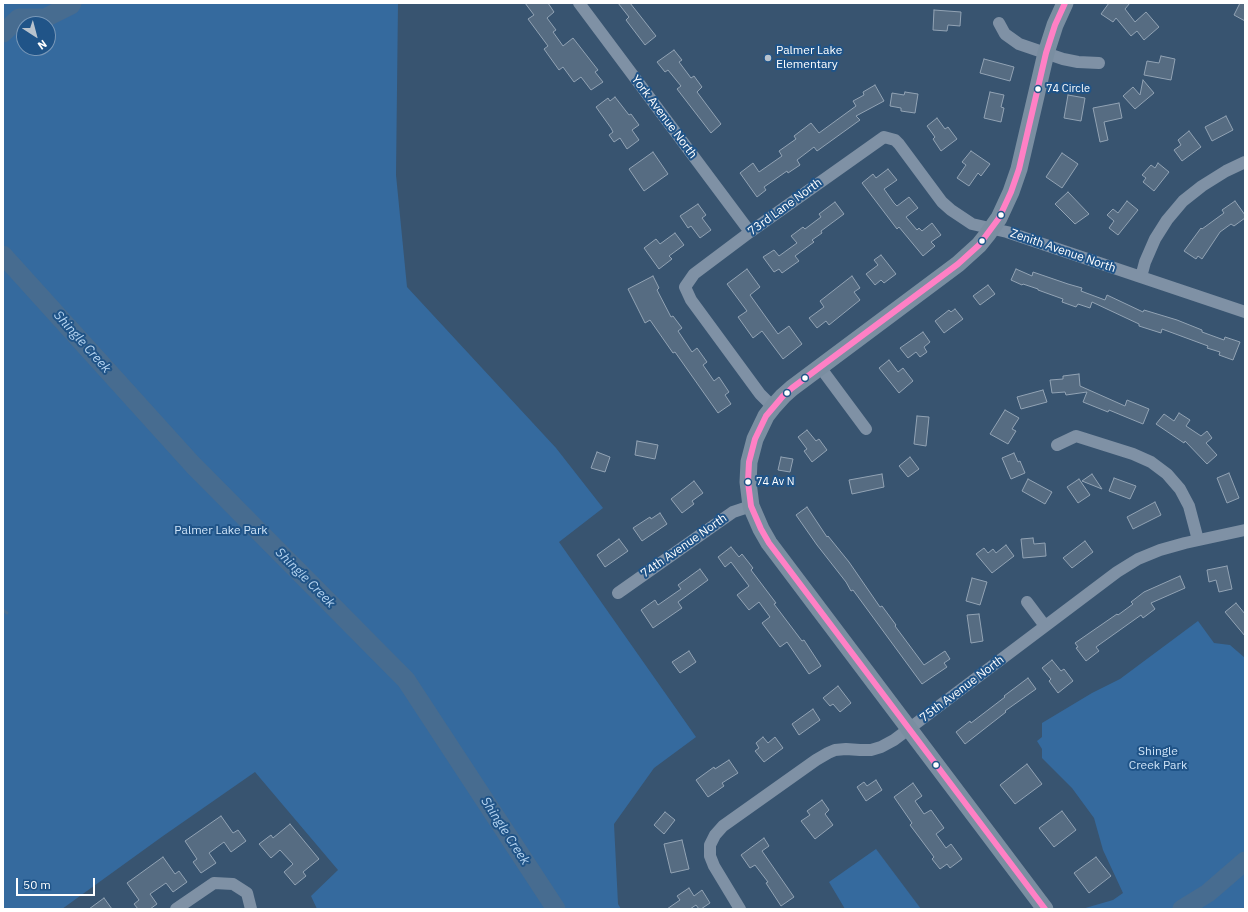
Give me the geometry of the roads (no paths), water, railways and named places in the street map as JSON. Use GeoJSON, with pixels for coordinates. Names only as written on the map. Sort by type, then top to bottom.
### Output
{"type":"FeatureCollection","features":[{"type":"Feature","properties":{"kind":"street","name":"York Avenue North"},"geometry":{"type":"LineString","coordinates":[[579,3],[750,232]]}},
{"type":"Feature","properties":{"kind":"street"},"geometry":{"type":"LineString","coordinates":[[1045,909],[777,554],[761,529],[751,506],[748,482],[751,451],[760,426],[773,407],[792,388],[958,264],[979,245],[991,229],[1005,205],[1019,169],[1046,53],[1065,3]]}},
{"type":"Feature","properties":{"kind":"street"},"geometry":{"type":"LineString","coordinates":[[999,24],[1006,34],[1013,41],[1019,44],[1078,62],[1099,63]]}},
{"type":"Feature","properties":{"kind":"street","name":"73rd Lane North"},"geometry":{"type":"LineString","coordinates":[[773,407],[764,400],[691,300],[685,287],[694,274],[750,232],[874,143],[884,137],[890,138]]}},
{"type":"Feature","properties":{"kind":"street","name":"Zenith Avenue North"},"geometry":{"type":"LineString","coordinates":[[890,138],[899,144],[942,202],[972,224],[1007,232],[1245,312]]}},
{"type":"Feature","properties":{"kind":"street"},"geometry":{"type":"LineString","coordinates":[[1141,278],[1145,262],[1155,239],[1183,201],[1226,170],[1245,162]]}},
{"type":"Feature","properties":{"kind":"street"},"geometry":{"type":"LineString","coordinates":[[820,367],[866,429]]}},
{"type":"Feature","properties":{"kind":"street"},"geometry":{"type":"LineString","coordinates":[[1057,445],[1076,436],[1133,454],[1151,462],[1167,474],[1180,489],[1189,506],[1198,540]]}},
{"type":"Feature","properties":{"kind":"street","name":"74th Avenue North"},"geometry":{"type":"LineString","coordinates":[[618,593],[733,512],[751,506]]}},
{"type":"Feature","properties":{"kind":"street","name":"75th Avenue North"},"geometry":{"type":"LineString","coordinates":[[740,909],[714,866],[710,856],[710,845],[714,835],[722,826],[828,753],[846,748],[866,750],[881,747],[894,740],[1117,572],[1138,559],[1160,550],[1245,530]]}},
{"type":"Feature","properties":{"kind":"street"},"geometry":{"type":"LineString","coordinates":[[1027,602],[1045,626]]}},
{"type":"Feature","properties":{"kind":"street"},"geometry":{"type":"LineString","coordinates":[[176,909],[214,883],[234,884],[247,893],[251,909]]}},
{"type":"Feature","properties":{"kind":"waterway","name":"Shingle Creek"},"geometry":{"type":"LineString","coordinates":[[3,33],[19,18],[45,18],[71,5],[72,3]]}},
{"type":"Feature","properties":{"kind":"waterway","name":"Shingle Creek"},"geometry":{"type":"LineString","coordinates":[[3,255],[193,465],[406,680],[556,909]]}},
{"type":"Feature","properties":{"kind":"waterway"},"geometry":{"type":"LineString","coordinates":[[3,610],[7,613]]}},
{"type":"Feature","properties":{"kind":"waterway","name":"Shingle Creek"},"geometry":{"type":"LineString","coordinates":[[1182,909],[1208,893],[1245,861]]}},
{"type":"Feature","properties":{"kind":"place","name":"Palmer Lake Elementary"},"geometry":{"type":"Point","coordinates":[768,58]}},
{"type":"Feature","properties":{"kind":"place","name":"74 Circle"},"geometry":{"type":"Point","coordinates":[1038,89]}},
{"type":"Feature","properties":{"kind":"place","name":"74 Av N"},"geometry":{"type":"Point","coordinates":[748,482]}},
{"type":"Feature","properties":{"kind":"park label","name":"Palmer Lake Park"},"geometry":{"type":"Point","coordinates":[221,531]}},
{"type":"Feature","properties":{"kind":"park label","name":"Shingle Creek Park"},"geometry":{"type":"Point","coordinates":[1158,759]}}]}
